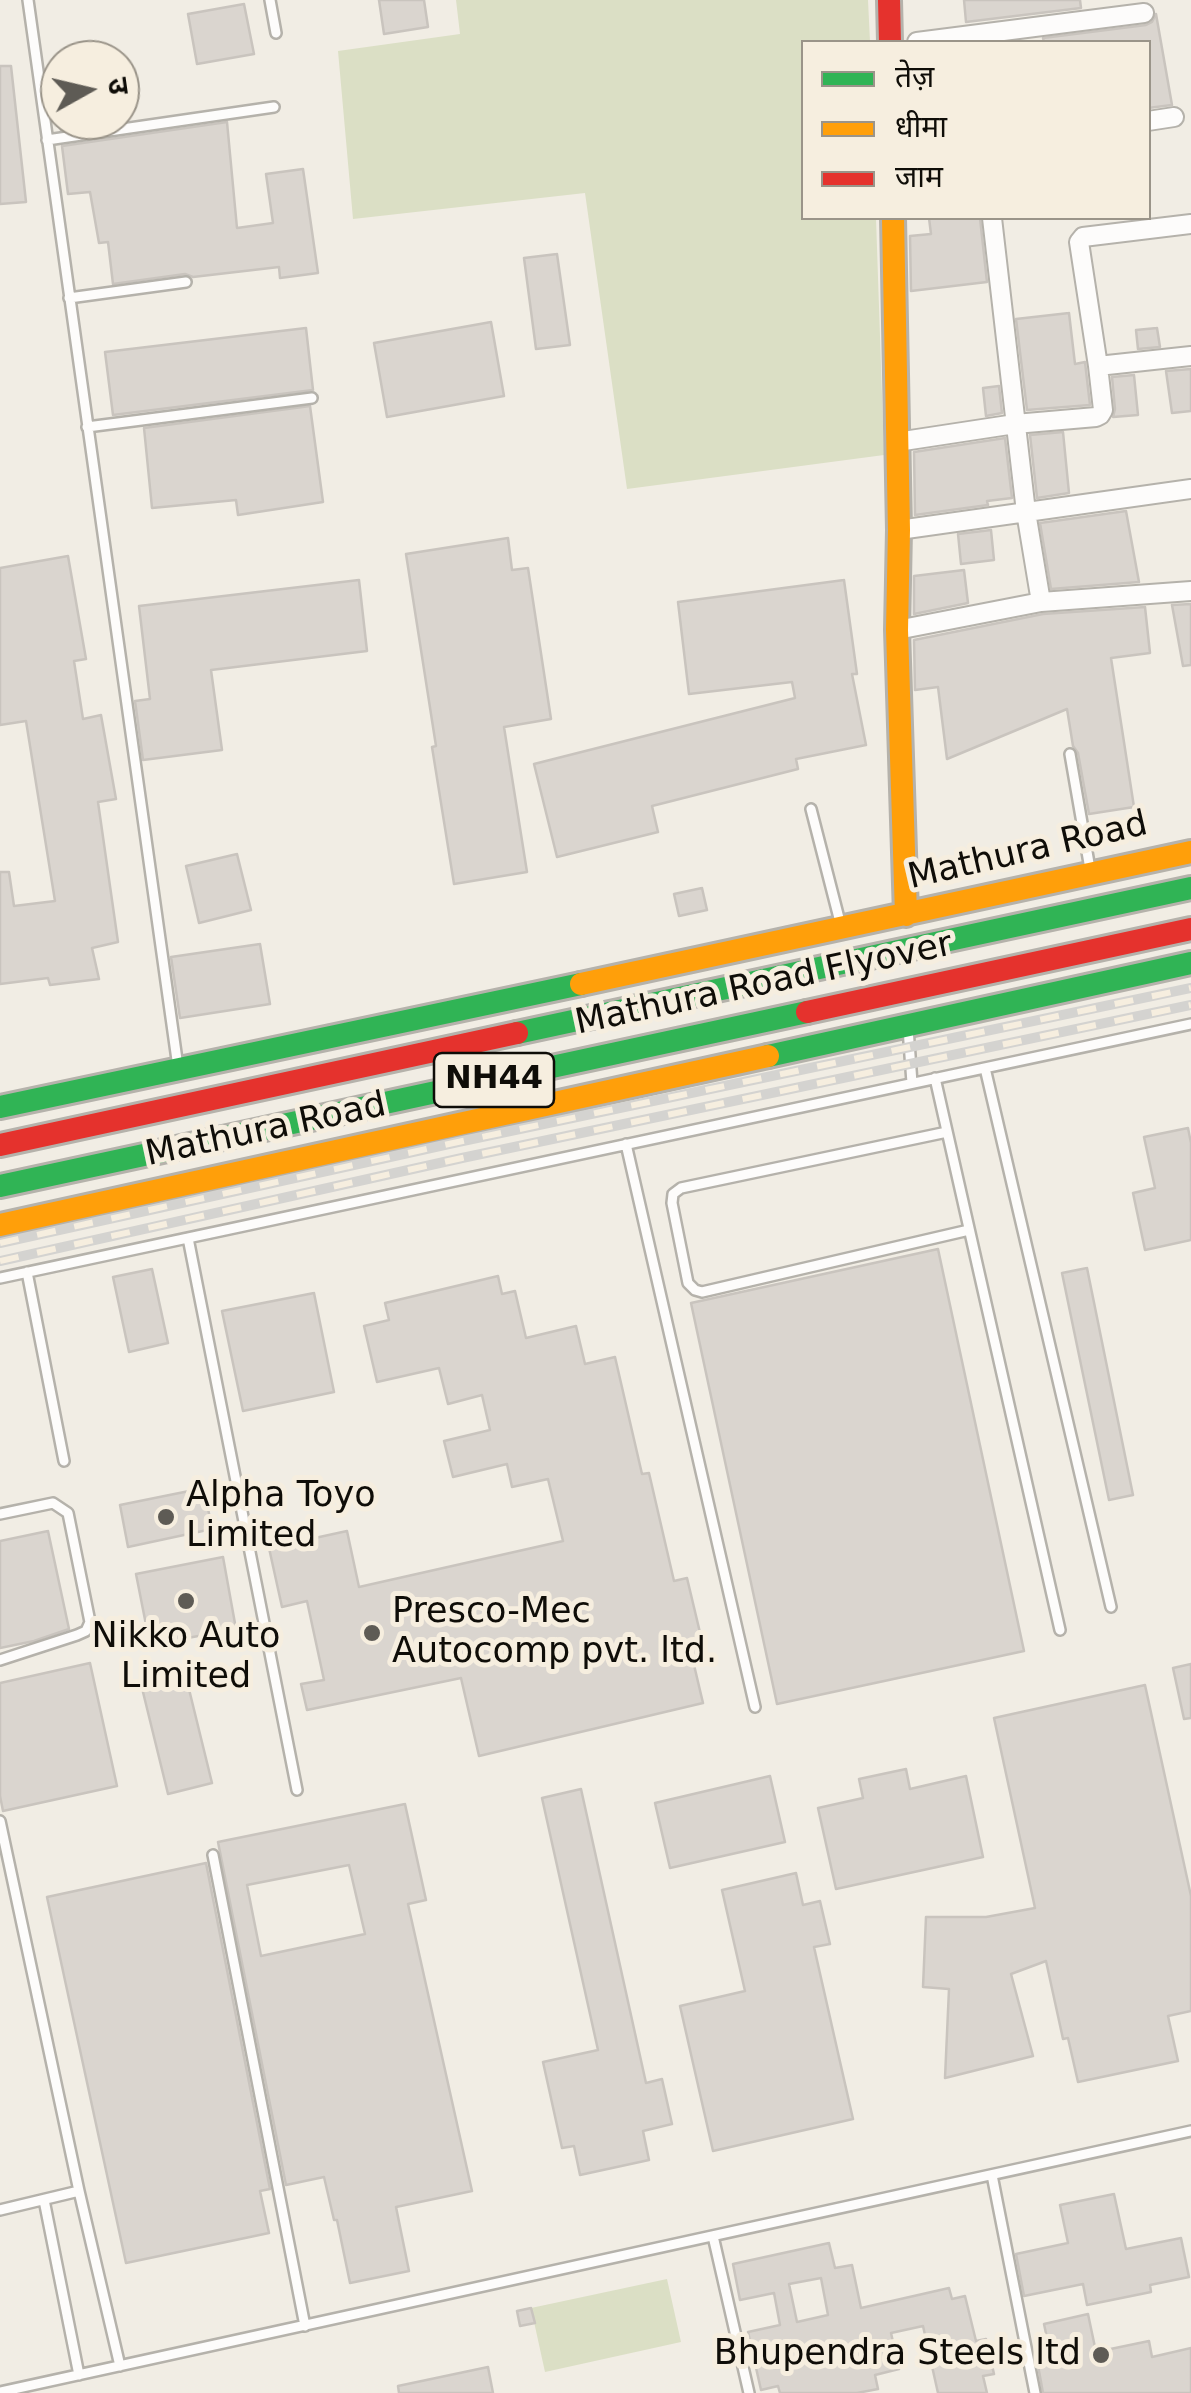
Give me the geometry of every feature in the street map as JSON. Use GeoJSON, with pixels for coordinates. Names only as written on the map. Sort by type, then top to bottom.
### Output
{"type":"FeatureCollection","features":[{"type":"Feature","properties":{"kind":"main road"},"geometry":{"type":"LineString","coordinates":[[889,0],[890,40]]}},
{"type":"Feature","properties":{"kind":"main road"},"geometry":{"type":"LineString","coordinates":[[893,220],[899,530],[896,630],[906,915]]}},
{"type":"Feature","properties":{"kind":"main road","name":"Mathura Road"},"geometry":{"type":"LineString","coordinates":[[0,1107],[1191,852]]}},
{"type":"Feature","properties":{"kind":"main road","name":"Mathura Road Flyover"},"geometry":{"type":"LineString","coordinates":[[0,1145],[1191,888]]}},
{"type":"Feature","properties":{"kind":"main road","name":"Mathura Road Flyover"},"geometry":{"type":"LineString","coordinates":[[0,1186],[1191,929]]}},
{"type":"Feature","properties":{"kind":"main road","name":"Mathura Road"},"geometry":{"type":"LineString","coordinates":[[0,1225],[1191,963]]}},
{"type":"Feature","properties":{"kind":"street"},"geometry":{"type":"LineString","coordinates":[[933,40],[1144,13]]}},
{"type":"Feature","properties":{"kind":"street"},"geometry":{"type":"LineString","coordinates":[[1151,121],[1174,117]]}},
{"type":"Feature","properties":{"kind":"street"},"geometry":{"type":"LineString","coordinates":[[992,220],[1026,512],[1041,602]]}},
{"type":"Feature","properties":{"kind":"street"},"geometry":{"type":"LineString","coordinates":[[897,442],[1100,415],[1103,410],[1098,366],[1079,242],[1191,224]]}},
{"type":"Feature","properties":{"kind":"street"},"geometry":{"type":"LineString","coordinates":[[1098,366],[1191,356]]}},
{"type":"Feature","properties":{"kind":"street"},"geometry":{"type":"LineString","coordinates":[[899,530],[1191,489]]}},
{"type":"Feature","properties":{"kind":"street"},"geometry":{"type":"LineString","coordinates":[[896,630],[1041,602],[1191,591]]}},
{"type":"Feature","properties":{"kind":"lane"},"geometry":{"type":"LineString","coordinates":[[28,0],[40,88]]}},
{"type":"Feature","properties":{"kind":"lane"},"geometry":{"type":"LineString","coordinates":[[270,0],[276,33]]}},
{"type":"Feature","properties":{"kind":"lane"},"geometry":{"type":"LineString","coordinates":[[140,126],[274,107]]}},
{"type":"Feature","properties":{"kind":"lane"},"geometry":{"type":"LineString","coordinates":[[47,140],[178,1070]]}},
{"type":"Feature","properties":{"kind":"lane"},"geometry":{"type":"LineString","coordinates":[[69,298],[186,282]]}},
{"type":"Feature","properties":{"kind":"lane"},"geometry":{"type":"LineString","coordinates":[[87,427],[312,398]]}},
{"type":"Feature","properties":{"kind":"lane"},"geometry":{"type":"LineString","coordinates":[[1070,754],[1091,874]]}},
{"type":"Feature","properties":{"kind":"lane"},"geometry":{"type":"LineString","coordinates":[[811,808],[842,929]]}},
{"type":"Feature","properties":{"kind":"lane"},"geometry":{"type":"LineString","coordinates":[[0,1278],[1191,1024]]}},
{"type":"Feature","properties":{"kind":"lane"},"geometry":{"type":"LineString","coordinates":[[908,1025],[912,1084]]}},
{"type":"Feature","properties":{"kind":"lane"},"geometry":{"type":"LineString","coordinates":[[985,1068],[1111,1607]]}},
{"type":"Feature","properties":{"kind":"lane"},"geometry":{"type":"LineString","coordinates":[[935,1078],[1060,1630]]}},
{"type":"Feature","properties":{"kind":"lane"},"geometry":{"type":"LineString","coordinates":[[947,1132],[680,1188],[673,1194],[672,1203],[688,1283],[702,1292],[970,1230]]}},
{"type":"Feature","properties":{"kind":"lane"},"geometry":{"type":"LineString","coordinates":[[626,1144],[755,1707]]}},
{"type":"Feature","properties":{"kind":"lane"},"geometry":{"type":"LineString","coordinates":[[188,1238],[297,1790]]}},
{"type":"Feature","properties":{"kind":"lane"},"geometry":{"type":"LineString","coordinates":[[27,1272],[64,1461]]}},
{"type":"Feature","properties":{"kind":"lane"},"geometry":{"type":"LineString","coordinates":[[0,1514],[53,1503],[68,1514],[90,1622],[86,1631],[77,1635],[0,1660]]}},
{"type":"Feature","properties":{"kind":"lane"},"geometry":{"type":"LineString","coordinates":[[0,1821],[120,2366]]}},
{"type":"Feature","properties":{"kind":"lane"},"geometry":{"type":"LineString","coordinates":[[213,1855],[306,2326]]}},
{"type":"Feature","properties":{"kind":"lane"},"geometry":{"type":"LineString","coordinates":[[0,1872],[12,1870]]}},
{"type":"Feature","properties":{"kind":"lane"},"geometry":{"type":"LineString","coordinates":[[0,2392],[1191,2132]]}},
{"type":"Feature","properties":{"kind":"lane"},"geometry":{"type":"LineString","coordinates":[[992,2175],[1035,2393]]}},
{"type":"Feature","properties":{"kind":"lane"},"geometry":{"type":"LineString","coordinates":[[0,2210],[80,2192]]}},
{"type":"Feature","properties":{"kind":"lane"},"geometry":{"type":"LineString","coordinates":[[44,2200],[79,2375]]}},
{"type":"Feature","properties":{"kind":"lane"},"geometry":{"type":"LineString","coordinates":[[713,2236],[749,2393]]}},
{"type":"Feature","properties":{"kind":"green space"},"geometry":{"type":"Polygon","coordinates":[[[456,0],[868,0],[870,40],[801,40],[801,220],[876,220],[884,455],[627,489],[585,193],[353,219],[338,51],[460,34],[456,0]]]}},
{"type":"Feature","properties":{"kind":"green space"},"geometry":{"type":"Polygon","coordinates":[[[667,2279],[681,2342],[545,2372],[531,2308],[667,2279]]]}},
{"type":"Feature","properties":{"kind":"building"},"geometry":{"type":"Polygon","coordinates":[[[379,0],[424,0],[428,27],[384,34],[379,0]]]}},
{"type":"Feature","properties":{"kind":"building"},"geometry":{"type":"Polygon","coordinates":[[[964,0],[1080,0],[1081,8],[966,22],[964,0]]]}},
{"type":"Feature","properties":{"kind":"building"},"geometry":{"type":"Polygon","coordinates":[[[244,4],[254,54],[197,64],[188,14],[244,4]]]}},
{"type":"Feature","properties":{"kind":"building"},"geometry":{"type":"Polygon","coordinates":[[[1156,14],[1172,105],[1151,108],[1151,40],[1043,38],[1146,25],[1156,14]]]}},
{"type":"Feature","properties":{"kind":"building"},"geometry":{"type":"Polygon","coordinates":[[[0,66],[11,66],[26,202],[0,204],[0,66]]]}},
{"type":"Feature","properties":{"kind":"building"},"geometry":{"type":"Polygon","coordinates":[[[227,122],[237,228],[273,223],[266,174],[303,169],[318,273],[280,278],[279,267],[113,284],[108,242],[99,243],[90,192],[68,194],[62,146],[140,140],[140,135],[227,122]]]}},
{"type":"Feature","properties":{"kind":"building"},"geometry":{"type":"Polygon","coordinates":[[[929,220],[980,220],[987,282],[911,291],[910,236],[931,234],[929,220]]]}},
{"type":"Feature","properties":{"kind":"building"},"geometry":{"type":"Polygon","coordinates":[[[557,254],[570,345],[536,349],[524,258],[557,254]]]}},
{"type":"Feature","properties":{"kind":"building"},"geometry":{"type":"Polygon","coordinates":[[[1069,313],[1075,364],[1085,362],[1090,405],[1027,410],[1016,319],[1069,313]]]}},
{"type":"Feature","properties":{"kind":"building"},"geometry":{"type":"Polygon","coordinates":[[[491,322],[504,396],[387,417],[374,343],[491,322]]]}},
{"type":"Feature","properties":{"kind":"building"},"geometry":{"type":"Polygon","coordinates":[[[306,328],[313,390],[113,415],[105,352],[306,328]]]}},
{"type":"Feature","properties":{"kind":"building"},"geometry":{"type":"Polygon","coordinates":[[[1157,328],[1160,347],[1138,349],[1136,330],[1157,328]]]}},
{"type":"Feature","properties":{"kind":"building"},"geometry":{"type":"Polygon","coordinates":[[[1191,369],[1191,411],[1172,413],[1166,371],[1191,369]]]}},
{"type":"Feature","properties":{"kind":"building"},"geometry":{"type":"Polygon","coordinates":[[[1134,375],[1138,415],[1113,417],[1112,377],[1134,375]]]}},
{"type":"Feature","properties":{"kind":"building"},"geometry":{"type":"Polygon","coordinates":[[[999,386],[1002,413],[986,416],[983,388],[999,386]]]}},
{"type":"Feature","properties":{"kind":"building"},"geometry":{"type":"Polygon","coordinates":[[[310,406],[323,502],[238,515],[236,500],[152,508],[144,428],[310,406]]]}},
{"type":"Feature","properties":{"kind":"building"},"geometry":{"type":"Polygon","coordinates":[[[1063,432],[1069,493],[1037,498],[1030,435],[1063,432]]]}},
{"type":"Feature","properties":{"kind":"building"},"geometry":{"type":"Polygon","coordinates":[[[1005,438],[1012,498],[915,515],[914,452],[1005,438]]]}},
{"type":"Feature","properties":{"kind":"building"},"geometry":{"type":"Polygon","coordinates":[[[1126,511],[1139,582],[1051,589],[1040,523],[1126,511]]]}},
{"type":"Feature","properties":{"kind":"building"},"geometry":{"type":"Polygon","coordinates":[[[991,530],[994,560],[961,564],[958,534],[991,530]]]}},
{"type":"Feature","properties":{"kind":"building"},"geometry":{"type":"Polygon","coordinates":[[[508,538],[512,570],[528,568],[551,719],[504,727],[527,872],[454,884],[406,554],[508,538]]]}},
{"type":"Feature","properties":{"kind":"building"},"geometry":{"type":"Polygon","coordinates":[[[68,556],[86,659],[74,661],[83,719],[101,715],[116,799],[98,802],[118,942],[92,948],[99,979],[50,985],[48,978],[0,984],[0,872],[9,872],[14,906],[55,901],[26,721],[0,725],[0,568],[68,556]]]}},
{"type":"Feature","properties":{"kind":"building"},"geometry":{"type":"Polygon","coordinates":[[[964,570],[968,603],[914,614],[914,576],[964,570]]]}},
{"type":"Feature","properties":{"kind":"building"},"geometry":{"type":"Polygon","coordinates":[[[359,580],[367,651],[211,670],[222,750],[143,760],[135,701],[150,699],[139,606],[359,580]]]}},
{"type":"Feature","properties":{"kind":"building"},"geometry":{"type":"Polygon","coordinates":[[[844,580],[857,674],[852,674],[866,745],[796,759],[798,769],[652,806],[658,832],[557,857],[534,764],[795,698],[792,682],[689,694],[678,602],[844,580]]]}},
{"type":"Feature","properties":{"kind":"building"},"geometry":{"type":"Polygon","coordinates":[[[1191,604],[1191,665],[1183,666],[1172,605],[1191,604]]]}},
{"type":"Feature","properties":{"kind":"building"},"geometry":{"type":"Polygon","coordinates":[[[1145,607],[1150,653],[1111,658],[1134,807],[1089,814],[1067,709],[947,759],[938,687],[915,690],[914,640],[1043,614],[1145,607]]]}},
{"type":"Feature","properties":{"kind":"building"},"geometry":{"type":"Polygon","coordinates":[[[237,854],[251,910],[199,923],[186,866],[237,854]]]}},
{"type":"Feature","properties":{"kind":"building"},"geometry":{"type":"Polygon","coordinates":[[[702,888],[707,910],[679,916],[674,894],[702,888]]]}},
{"type":"Feature","properties":{"kind":"building"},"geometry":{"type":"Polygon","coordinates":[[[260,944],[270,1004],[180,1018],[171,957],[260,944]]]}},
{"type":"Feature","properties":{"kind":"building"},"geometry":{"type":"Polygon","coordinates":[[[1188,1128],[1191,1240],[1145,1250],[1133,1193],[1155,1188],[1144,1137],[1188,1128]]]}},
{"type":"Feature","properties":{"kind":"building"},"geometry":{"type":"Polygon","coordinates":[[[938,1249],[1024,1651],[777,1704],[691,1303],[938,1249]]]}},
{"type":"Feature","properties":{"kind":"building"},"geometry":{"type":"Polygon","coordinates":[[[1087,1268],[1133,1495],[1109,1500],[1062,1273],[1087,1268]]]}},
{"type":"Feature","properties":{"kind":"building"},"geometry":{"type":"Polygon","coordinates":[[[152,1269],[168,1343],[129,1352],[113,1277],[152,1269]]]}},
{"type":"Feature","properties":{"kind":"building"},"geometry":{"type":"Polygon","coordinates":[[[498,1276],[502,1294],[515,1291],[526,1338],[576,1326],[585,1364],[615,1357],[642,1474],[649,1473],[674,1581],[687,1578],[707,1662],[694,1665],[703,1703],[479,1756],[461,1678],[307,1710],[301,1684],[324,1680],[307,1601],[282,1607],[269,1548],[347,1531],[359,1587],[563,1541],[548,1479],[512,1487],[507,1464],[453,1477],[444,1441],[490,1430],[482,1395],[448,1404],[439,1368],[377,1382],[364,1326],[389,1320],[385,1303],[498,1276]]]}},
{"type":"Feature","properties":{"kind":"building"},"geometry":{"type":"Polygon","coordinates":[[[314,1293],[334,1392],[243,1411],[222,1311],[314,1293]]]}},
{"type":"Feature","properties":{"kind":"building","name":"Alpha Toyo Limited"},"geometry":{"type":"Polygon","coordinates":[[[204,1488],[212,1529],[128,1547],[120,1505],[204,1488]]]}},
{"type":"Feature","properties":{"kind":"building"},"geometry":{"type":"Polygon","coordinates":[[[48,1531],[69,1629],[0,1648],[0,1541],[48,1531]]]}},
{"type":"Feature","properties":{"kind":"building","name":"Nikko Auto Limited"},"geometry":{"type":"Polygon","coordinates":[[[223,1557],[236,1629],[150,1645],[136,1574],[223,1557]]]}},
{"type":"Feature","properties":{"kind":"building"},"geometry":{"type":"Polygon","coordinates":[[[90,1663],[117,1786],[3,1811],[0,1683],[90,1663]]]}},
{"type":"Feature","properties":{"kind":"building"},"geometry":{"type":"Polygon","coordinates":[[[1191,1664],[1191,1718],[1184,1719],[1173,1668],[1191,1664]]]}},
{"type":"Feature","properties":{"kind":"building"},"geometry":{"type":"Polygon","coordinates":[[[186,1677],[212,1783],[168,1794],[142,1688],[186,1677]]]}},
{"type":"Feature","properties":{"kind":"building"},"geometry":{"type":"Polygon","coordinates":[[[1145,1685],[1191,1896],[1191,2011],[1168,2016],[1178,2061],[1078,2082],[1068,2038],[1063,2039],[1046,1961],[1011,1974],[1033,2056],[945,2078],[949,1989],[923,1987],[926,1917],[986,1917],[1035,1908],[994,1718],[1145,1685]]]}},
{"type":"Feature","properties":{"kind":"building"},"geometry":{"type":"Polygon","coordinates":[[[906,1769],[910,1789],[966,1776],[983,1857],[836,1889],[818,1808],[863,1798],[859,1779],[906,1769]]]}},
{"type":"Feature","properties":{"kind":"building"},"geometry":{"type":"Polygon","coordinates":[[[770,1776],[785,1842],[670,1868],[655,1803],[770,1776]]]}},
{"type":"Feature","properties":{"kind":"building"},"geometry":{"type":"Polygon","coordinates":[[[581,1789],[646,2083],[662,2079],[672,2124],[643,2131],[649,2160],[580,2175],[574,2146],[562,2148],[543,2062],[598,2050],[542,1798],[581,1789]]]}},
{"type":"Feature","properties":{"kind":"building"},"geometry":{"type":"Polygon","coordinates":[[[405,1804],[426,1900],[408,1904],[472,2191],[396,2207],[409,2271],[350,2283],[324,2177],[286,2185],[218,1842],[405,1804]],[[349,1865],[247,1885],[261,1956],[365,1934],[349,1865]]]}},
{"type":"Feature","properties":{"kind":"building"},"geometry":{"type":"Polygon","coordinates":[[[206,1863],[270,2189],[260,2191],[269,2233],[126,2263],[47,1897],[206,1863]]]}},
{"type":"Feature","properties":{"kind":"building"},"geometry":{"type":"Polygon","coordinates":[[[796,1873],[803,1905],[820,1901],[830,1944],[814,1947],[853,2119],[713,2151],[680,2006],[745,1991],[722,1890],[796,1873]]]}},
{"type":"Feature","properties":{"kind":"building"},"geometry":{"type":"Polygon","coordinates":[[[1114,2194],[1126,2249],[1181,2238],[1189,2277],[1150,2285],[1151,2292],[1087,2305],[1083,2284],[1024,2296],[1016,2254],[1068,2243],[1060,2205],[1114,2194]]]}},
{"type":"Feature","properties":{"kind":"building"},"geometry":{"type":"Polygon","coordinates":[[[829,2243],[835,2268],[852,2265],[861,2308],[949,2288],[952,2299],[965,2296],[976,2341],[986,2339],[994,2374],[983,2376],[987,2393],[938,2393],[923,2326],[891,2333],[899,2369],[875,2375],[878,2389],[857,2393],[780,2393],[778,2386],[761,2390],[748,2332],[780,2325],[774,2293],[740,2300],[733,2264],[829,2243]],[[821,2278],[789,2284],[797,2322],[828,2315],[821,2278]]]}},
{"type":"Feature","properties":{"kind":"building"},"geometry":{"type":"Polygon","coordinates":[[[531,2308],[535,2323],[520,2326],[517,2311],[531,2308]]]}},
{"type":"Feature","properties":{"kind":"building","name":"Bhupendra Steels ltd"},"geometry":{"type":"Polygon","coordinates":[[[1088,2314],[1096,2352],[1149,2341],[1152,2357],[1191,2348],[1191,2393],[1043,2393],[1037,2360],[1051,2357],[1044,2324],[1088,2314]]]}},
{"type":"Feature","properties":{"kind":"building"},"geometry":{"type":"Polygon","coordinates":[[[488,2367],[493,2393],[399,2393],[398,2386],[488,2367]]]}},
{"type":"Feature","properties":{"kind":"railway"},"geometry":{"type":"LineString","coordinates":[[0,1243],[1191,988]]}},
{"type":"Feature","properties":{"kind":"railway"},"geometry":{"type":"LineString","coordinates":[[0,1261],[462,1158],[1191,1005]]}},
{"type":"Feature","properties":{"kind":"traffic: fast"},"geometry":{"type":"LineString","coordinates":[[517,1033],[1191,888]]}},
{"type":"Feature","properties":{"kind":"traffic: fast"},"geometry":{"type":"LineString","coordinates":[[768,1056],[1191,963]]}},
{"type":"Feature","properties":{"kind":"traffic: fast"},"geometry":{"type":"LineString","coordinates":[[0,1107],[581,984]]}},
{"type":"Feature","properties":{"kind":"traffic: fast"},"geometry":{"type":"LineString","coordinates":[[0,1186],[807,1012]]}},
{"type":"Feature","properties":{"kind":"traffic: slow"},"geometry":{"type":"LineString","coordinates":[[893,220],[897,630],[906,915]]}},
{"type":"Feature","properties":{"kind":"traffic: slow"},"geometry":{"type":"LineString","coordinates":[[581,984],[1191,852]]}},
{"type":"Feature","properties":{"kind":"traffic: slow"},"geometry":{"type":"LineString","coordinates":[[0,1225],[768,1056]]}},
{"type":"Feature","properties":{"kind":"traffic: jam"},"geometry":{"type":"LineString","coordinates":[[889,0],[890,40]]}},
{"type":"Feature","properties":{"kind":"traffic: jam"},"geometry":{"type":"LineString","coordinates":[[807,1012],[1191,929]]}},
{"type":"Feature","properties":{"kind":"traffic: jam"},"geometry":{"type":"LineString","coordinates":[[0,1145],[517,1033]]}},
{"type":"Feature","properties":{"kind":"place","name":"Alpha Toyo Limited"},"geometry":{"type":"Point","coordinates":[166,1517]}},
{"type":"Feature","properties":{"kind":"place","name":"Nikko Auto Limited"},"geometry":{"type":"Point","coordinates":[186,1601]}},
{"type":"Feature","properties":{"kind":"place","name":"Presco-Mec Autocomp pvt. ltd."},"geometry":{"type":"Point","coordinates":[372,1633]}},
{"type":"Feature","properties":{"kind":"place","name":"Bhupendra Steels ltd"},"geometry":{"type":"Point","coordinates":[1101,2355]}}]}
